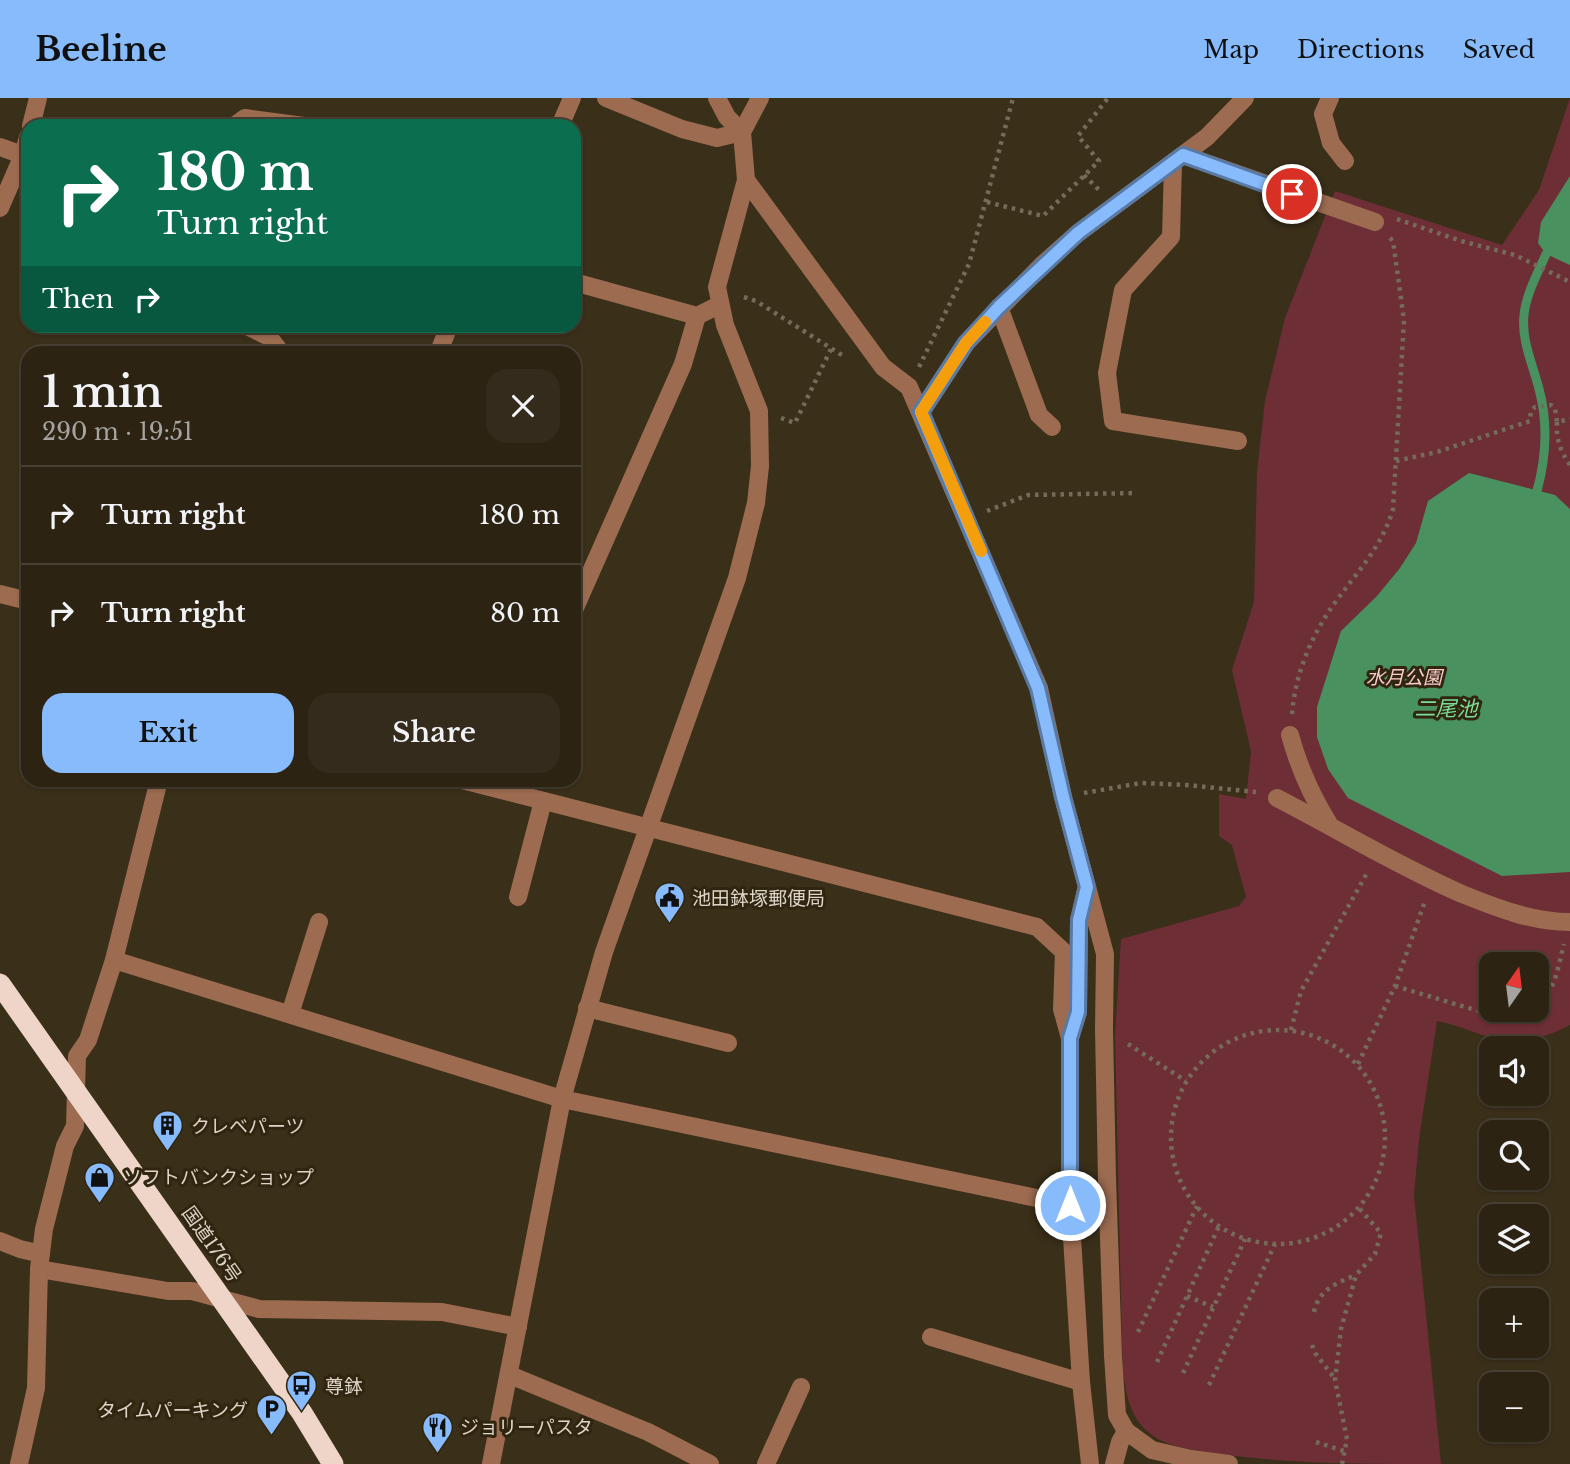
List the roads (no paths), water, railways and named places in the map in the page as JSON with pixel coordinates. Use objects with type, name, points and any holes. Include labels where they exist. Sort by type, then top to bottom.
[{"type":"highway","name":"国道176号","points":[[0,984],[302,1412],[333,1464]]},
{"type":"street","points":[[33,119],[38,98]]},
{"type":"street","points":[[563,119],[572,98]]},
{"type":"street","points":[[606,98],[682,129],[717,138],[742,132]]},
{"type":"street","points":[[717,98],[727,117],[742,132]]},
{"type":"street","points":[[491,1464],[562,1099],[587,1008],[604,952],[737,578],[756,503],[760,466],[758,411],[718,296],[746,180],[742,132],[760,98]]},
{"type":"street","points":[[921,412],[966,343],[999,307],[1078,233],[1207,137],[1245,98]]},
{"type":"street","points":[[1330,98],[1323,114],[1331,143],[1345,161]]},
{"type":"street","points":[[0,147],[21,154]]},
{"type":"street","points":[[1178,159],[1376,222]]},
{"type":"street","points":[[1178,159],[1171,237],[1123,290],[1107,373],[1113,421],[1238,441]]},
{"type":"street","points":[[0,208],[21,166]]},
{"type":"street","points":[[746,180],[883,367],[909,387],[1038,688],[1063,797],[1105,954],[1104,1029],[1117,1415],[1126,1431],[1152,1450],[1228,1464]]},
{"type":"street","points":[[581,284],[697,316]]},
{"type":"street","points":[[581,594],[683,364],[697,316],[718,296]]},
{"type":"street","points":[[999,307],[1039,415],[1052,427]]},
{"type":"street","points":[[262,333],[270,337],[276,346]]},
{"type":"street","points":[[0,594],[21,599]]},
{"type":"street","points":[[1290,735],[1310,794],[1329,824]]},
{"type":"street","points":[[19,1464],[36,1388],[40,1261],[44,1229],[65,1146],[75,1126],[77,1056],[88,1040],[114,960],[157,787]]},
{"type":"street","points":[[489,787],[1037,928],[1064,951],[1062,1009],[1070,1038],[1070,1205],[1081,1382],[1090,1464]]},
{"type":"street","points":[[1277,797],[1378,854],[1490,906],[1528,918],[1570,922]]},
{"type":"street","points":[[518,897],[543,801]]},
{"type":"street","points":[[1070,1038],[1078,1012],[1079,920],[1087,887]]},
{"type":"street","points":[[290,1014],[319,922]]},
{"type":"street","points":[[114,960],[562,1099],[1070,1205]]},
{"type":"street","points":[[587,1008],[728,1043]]},
{"type":"street","points":[[0,1241],[40,1261],[168,1291],[192,1291],[259,1309],[442,1312],[517,1327]]},
{"type":"street","points":[[931,1337],[1081,1382]]},
{"type":"street","points":[[510,1375],[648,1432],[710,1464]]},
{"type":"street","points":[[766,1464],[801,1387]]},
{"type":"street","points":[[1114,1464],[1126,1431]]},
{"type":"water","points":[[1570,176],[1570,265],[1546,254],[1538,243],[1541,222]]},
{"type":"water","name":"二尾池","points":[[1469,473],[1555,495],[1570,509],[1570,872],[1502,876],[1348,798],[1328,769],[1317,737],[1317,707],[1341,631],[1377,596],[1400,568],[1416,543],[1428,501]]},
{"type":"waterway","points":[[1537,491],[1544,453],[1545,427],[1539,389],[1526,343],[1524,315],[1527,299],[1546,254]]},
{"type":"place","name":"池田鉢塚郵便局","points":[[669,925]]},
{"type":"place","name":"クレベパーツ","points":[[168,1153]]},
{"type":"place","name":"ソフトバンクショップ","points":[[100,1204]]},
{"type":"place","name":"尊鉢","points":[[302,1413]]},
{"type":"place","name":"タイムパーキング","points":[[271,1437]]},
{"type":"place","name":"ジョリーパスタ","points":[[437,1454]]},
{"type":"park label","name":"水月公園","points":[[1404,677]]}]
